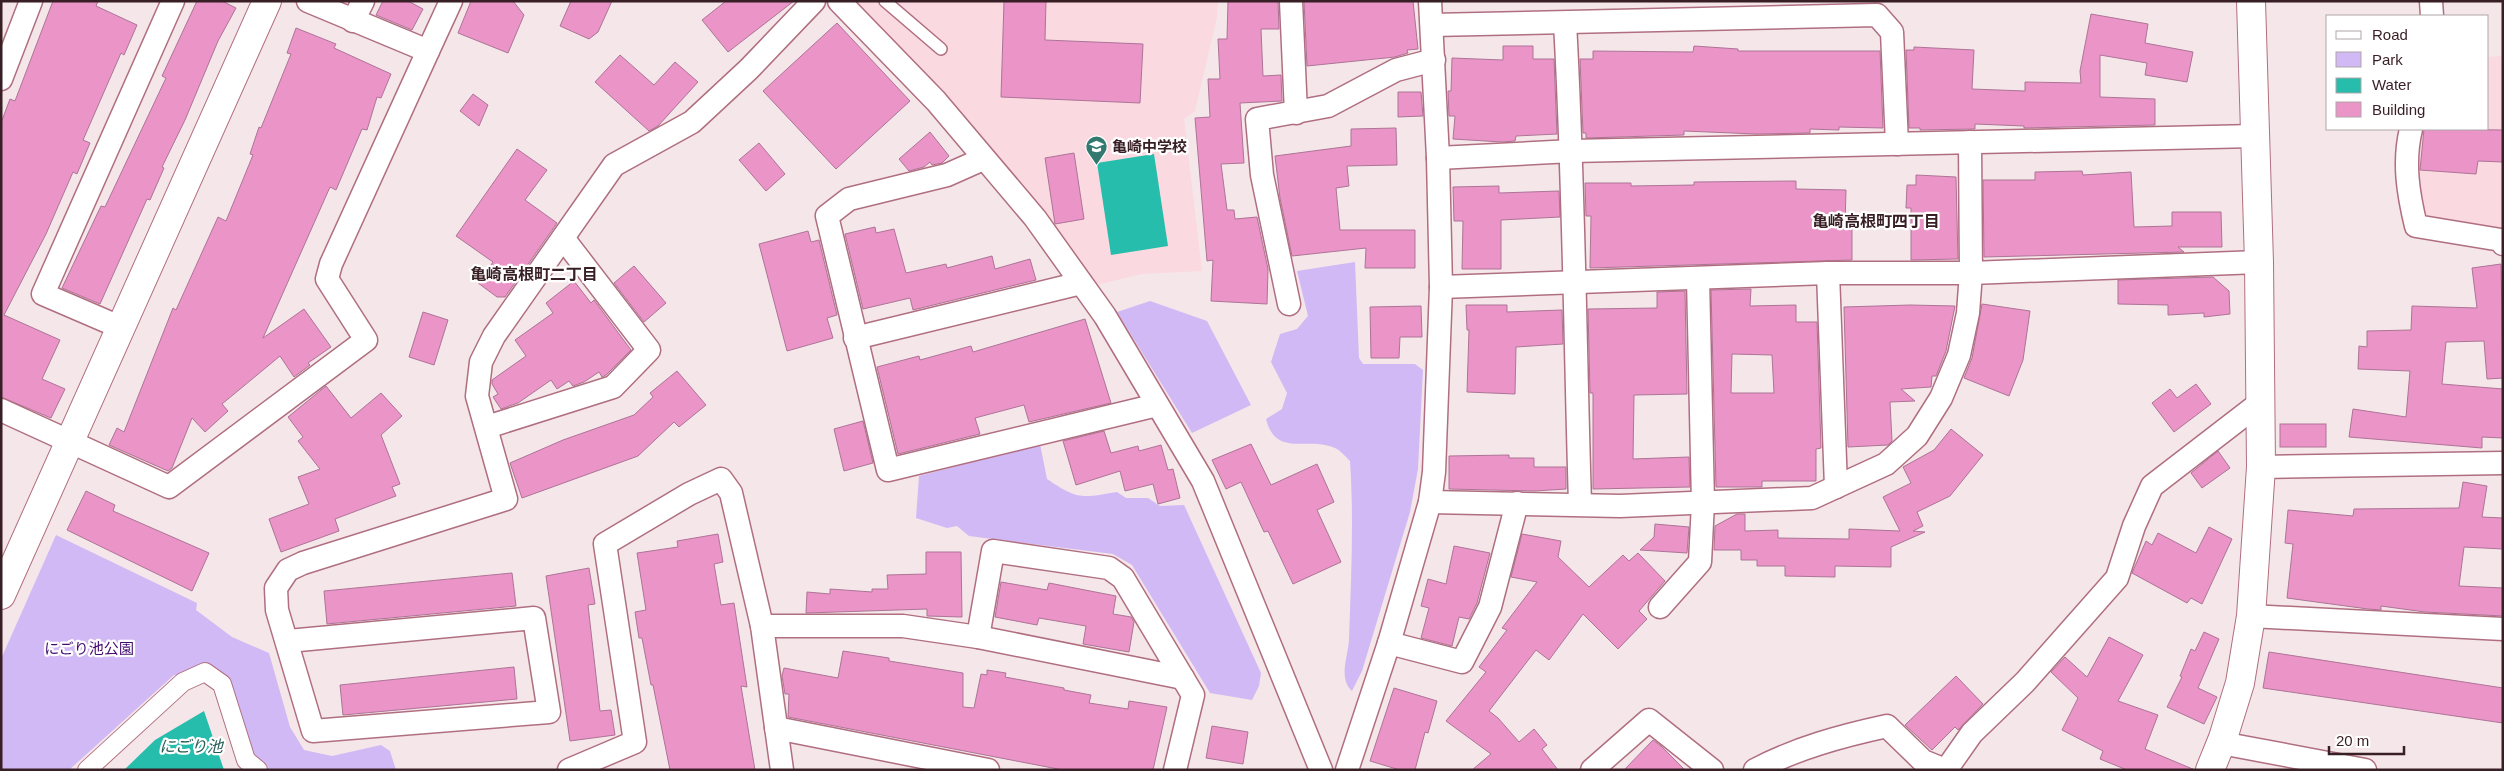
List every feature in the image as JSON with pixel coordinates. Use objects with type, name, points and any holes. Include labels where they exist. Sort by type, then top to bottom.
[{"type":"street","points":[[1,79],[31,1]]},
{"type":"street","points":[[122,328],[43,294],[172,1]]},
{"type":"street","points":[[1,596],[267,1]]},
{"type":"street","points":[[308,1],[428,51]]},
{"type":"street","points":[[353,21],[363,1]]},
{"type":"street","points":[[1,410],[169,487],[366,340],[327,279],[332,264],[451,1]]},
{"type":"street","points":[[288,641],[534,618],[549,712],[313,731],[278,610],[276,588],[288,570],[303,563],[506,499],[477,396],[481,362],[494,336],[614,165],[692,122],[749,69],[814,1]]},
{"type":"street","points":[[839,1],[936,101],[1035,218],[1105,316],[1203,481],[1320,770]]},
{"type":"street","points":[[1291,1],[1296,114]]},
{"type":"street","points":[[1347,770],[1389,643],[1430,502],[1434,462],[1441,286],[1438,158],[1430,1]]},
{"type":"street","points":[[2210,770],[2221,743],[2240,683],[2251,616],[2260,467],[2259,262],[2251,1]]},
{"type":"street","points":[[2431,1],[2432,15]]},
{"type":"street","points":[[1432,24],[1877,15],[1892,32],[1897,144]]},
{"type":"street","points":[[1565,22],[1572,151],[1573,282],[1580,504]]},
{"type":"street","points":[[1289,304],[1262,176],[1257,119],[1296,114],[1328,106],[1396,70],[1434,60]]},
{"type":"street","points":[[2411,130],[2406,148],[2407,192],[2416,226],[2501,240],[2503,244]]},
{"type":"street","points":[[1438,158],[1572,151],[2255,136]]},
{"type":"street","points":[[1430,502],[1620,506],[1812,498],[1886,464],[1917,436],[1941,398],[1959,355],[1968,314],[1971,273],[1970,142]]},
{"type":"street","points":[[984,158],[947,175],[849,199],[827,216],[888,470],[1157,405]]},
{"type":"street","points":[[487,427],[613,387],[649,350],[563,238]]},
{"type":"street","points":[[1441,286],[1828,273],[1971,273],[2259,262]]},
{"type":"street","points":[[1828,273],[1836,487]]},
{"type":"street","points":[[1660,607],[1700,562],[1703,503],[1698,278]]},
{"type":"street","points":[[855,338],[1081,283]]},
{"type":"street","points":[[1755,770],[1779,757],[1827,740],[1887,726],[1923,761],[1945,770],[1972,733],[2026,682],[2117,578],[2134,526],[2152,486],[2261,402]]},
{"type":"street","points":[[2260,467],[2503,463]]},
{"type":"street","points":[[569,770],[635,742],[605,544],[689,494],[721,479],[731,493],[762,626],[782,770]]},
{"type":"street","points":[[1389,643],[1462,662],[1490,607],[1517,503]]},
{"type":"street","points":[[978,637],[993,550],[1109,568],[1123,578],[1193,695],[1176,770]]},
{"type":"street","points":[[2251,616],[2503,629]]},
{"type":"street","points":[[762,626],[904,626],[978,637],[1183,678]]},
{"type":"street","points":[[87,770],[183,682],[205,672],[222,684],[246,760],[258,770]]},
{"type":"street","points":[[1592,770],[1649,720],[1712,770]]},
{"type":"street","points":[[776,728],[988,770]]},
{"type":"street","points":[[2221,743],[2364,770]]},
{"type":"lane","points":[[885,1],[941,49]]},
{"type":"shaded area","name":"亀崎中学校","points":[[852,1],[1218,1],[1217,17],[1195,111],[1184,119],[1202,271],[1142,274],[1096,285]]},
{"type":"shaded area","points":[[2503,56],[2503,229],[2422,222],[2416,208],[2421,182],[2415,171],[2419,130],[2489,130],[2489,57]]},
{"type":"green space","points":[[1355,262],[1359,358],[1363,364],[1415,364],[1423,370],[1418,469],[1410,512],[1362,671],[1352,691],[1345,680],[1349,640],[1351,573],[1352,506],[1350,461],[1335,448],[1314,444],[1294,444],[1277,438],[1271,431],[1266,419],[1282,409],[1287,393],[1271,362],[1280,334],[1297,329],[1308,316],[1297,271]]},
{"type":"green space","points":[[1150,301],[1207,321],[1251,405],[1192,433],[1117,312]]},
{"type":"green space","points":[[1040,444],[1047,479],[1073,494],[1087,496],[1117,492],[1126,498],[1148,498],[1160,506],[1184,505],[1261,673],[1259,686],[1252,700],[1210,693],[1132,565],[1113,554],[969,536],[957,526],[947,528],[916,518],[919,476]]},
{"type":"green space","name":"にごり池公園","points":[[56,535],[197,603],[196,610],[232,637],[269,653],[290,727],[304,750],[332,756],[381,745],[390,751],[396,770],[264,770],[251,756],[227,683],[174,675],[69,770],[1,770],[1,659]]},
{"type":"water","points":[[1154,154],[1168,246],[1111,255],[1097,163]]},
{"type":"water","name":"にごり池","points":[[204,711],[224,770],[124,770],[155,740]]},
{"type":"building","points":[[53,1],[98,1],[96,6],[137,25],[124,55],[121,53],[83,140],[90,143],[77,174],[73,172],[46,234],[4,315],[60,340],[42,379],[65,389],[51,418],[1,397],[1,123],[10,99],[15,101]]},
{"type":"building","points":[[197,1],[222,1],[236,8],[218,41],[185,120],[162,167],[164,168],[150,200],[147,199],[100,304],[62,288],[101,206],[105,207],[166,78],[162,76]]},
{"type":"building","points":[[383,1],[408,1],[423,9],[412,30],[376,15]]},
{"type":"building","points":[[471,1],[513,1],[524,15],[508,53],[458,33]]},
{"type":"building","points":[[571,1],[612,1],[598,32],[589,39],[560,26]]},
{"type":"building","points":[[726,1],[794,1],[728,52],[702,20]]},
{"type":"building","points":[[1004,1],[1046,1],[1045,40],[1143,44],[1140,103],[1001,97]]},
{"type":"building","points":[[1228,1],[1278,1],[1279,29],[1261,29],[1263,76],[1281,75],[1282,101],[1240,103],[1244,163],[1221,164],[1227,210],[1234,210],[1235,219],[1257,217],[1268,269],[1267,304],[1211,301],[1213,260],[1207,261],[1195,118],[1210,117],[1208,79],[1220,79],[1218,39],[1227,39]]},
{"type":"building","points":[[1304,1],[1413,1],[1418,49],[1407,50],[1408,53],[1395,57],[1307,66]]},
{"type":"building","points":[[2091,14],[2148,24],[2145,43],[2193,52],[2187,82],[2145,75],[2147,63],[2100,55],[2100,97],[2155,99],[2155,125],[2024,128],[2024,126],[1975,124],[1975,129],[1920,130],[1920,128],[1909,128],[1906,50],[1914,50],[1914,47],[1974,50],[1972,89],[2025,91],[2025,82],[2081,83],[2080,71]]},
{"type":"building","points":[[837,23],[910,101],[836,169],[763,91]]},
{"type":"building","points":[[296,28],[336,44],[334,48],[391,74],[381,98],[377,97],[367,130],[362,129],[336,190],[330,187],[263,338],[304,309],[331,347],[308,363],[310,365],[294,377],[280,356],[222,404],[228,411],[205,432],[192,418],[172,468],[168,471],[109,445],[117,428],[124,432],[173,308],[176,310],[218,217],[226,221],[253,155],[250,154],[259,127],[261,128],[291,54],[287,53]]},
{"type":"building","points":[[1503,46],[1533,46],[1533,59],[1554,59],[1557,134],[1516,136],[1515,141],[1502,142],[1453,139],[1455,116],[1449,116],[1448,91],[1451,91],[1452,58],[1503,60]]},
{"type":"building","points":[[1694,46],[1738,49],[1738,51],[1880,51],[1883,128],[1839,127],[1839,130],[1810,129],[1810,133],[1756,134],[1684,131],[1684,135],[1586,138],[1586,133],[1583,133],[1580,59],[1593,59],[1593,51],[1693,52]]},
{"type":"building","points":[[620,55],[654,85],[675,62],[698,82],[658,126],[649,131],[595,82]]},
{"type":"building","points":[[1398,92],[1421,92],[1423,116],[1398,117]]},
{"type":"building","points":[[473,94],[488,105],[479,126],[460,111]]},
{"type":"building","points":[[1396,128],[1397,165],[1347,166],[1349,186],[1336,188],[1340,230],[1415,230],[1415,268],[1365,268],[1366,248],[1292,256],[1280,198],[1275,156],[1351,146],[1351,129]]},
{"type":"building","points":[[2424,130],[2503,130],[2503,162],[2478,161],[2476,174],[2420,170]]},
{"type":"building","points":[[930,132],[949,156],[942,163],[932,165],[930,162],[924,167],[909,171],[899,159]]},
{"type":"building","points":[[759,143],[785,174],[766,191],[739,160]]},
{"type":"building","points":[[517,149],[547,170],[525,200],[557,223],[505,297],[497,297],[478,283],[493,262],[456,236]]},
{"type":"building","points":[[1074,153],[1084,219],[1055,224],[1045,158]]},
{"type":"building","points":[[2082,171],[2083,175],[2131,172],[2134,227],[2172,226],[2172,212],[2221,212],[2222,247],[2178,247],[2184,252],[1984,257],[1983,180],[2035,180],[2035,172]]},
{"type":"building","points":[[1916,175],[1956,177],[1958,259],[1911,260],[1911,208],[1906,208],[1907,185],[1916,185]]},
{"type":"building","points":[[1796,181],[1796,189],[1846,190],[1845,225],[1852,225],[1852,260],[1590,268],[1591,216],[1586,216],[1585,183],[1631,183],[1631,186],[1694,185],[1694,182]]},
{"type":"building","points":[[1499,186],[1499,193],[1559,191],[1560,217],[1501,220],[1501,269],[1462,269],[1463,221],[1454,221],[1453,187]]},
{"type":"building","points":[[875,227],[876,233],[894,229],[906,273],[946,264],[947,268],[992,256],[995,269],[1030,259],[1036,280],[913,310],[910,298],[863,309],[845,234]]},
{"type":"building","points":[[808,231],[811,242],[819,240],[837,315],[827,318],[833,338],[787,351],[759,244]]},
{"type":"building","points":[[2501,264],[2503,378],[2487,379],[2484,341],[2446,342],[2442,384],[2503,389],[2503,438],[2482,437],[2482,448],[2349,437],[2353,409],[2406,417],[2410,371],[2358,369],[2359,346],[2367,347],[2367,331],[2411,330],[2412,306],[2477,308],[2472,268]]},
{"type":"building","points":[[634,266],[666,303],[644,322],[614,283]]},
{"type":"building","points":[[2213,277],[2229,291],[2230,314],[2204,317],[2204,313],[2168,315],[2168,305],[2118,304],[2118,280]]},
{"type":"building","points":[[574,281],[591,303],[594,300],[631,350],[602,377],[599,372],[584,382],[573,386],[569,381],[557,389],[551,380],[518,403],[501,409],[493,397],[498,394],[492,384],[492,380],[526,356],[515,340],[553,313],[546,303]]},
{"type":"building","points":[[1751,289],[1750,306],[1796,305],[1796,322],[1817,322],[1821,448],[1816,449],[1816,481],[1762,481],[1762,487],[1716,487],[1711,290]],"holes":[[[1732,354],[1772,355],[1774,393],[1731,393]]]},
{"type":"building","points":[[1685,291],[1687,394],[1634,395],[1633,459],[1689,457],[1690,487],[1593,489],[1593,393],[1590,393],[1588,309],[1657,308],[1657,292]]},
{"type":"building","points":[[1982,304],[2030,311],[2023,360],[2009,396],[1964,378],[1972,358]]},
{"type":"building","points":[[1466,305],[1507,305],[1507,312],[1562,310],[1563,344],[1516,347],[1515,394],[1467,392],[1469,330],[1467,330]]},
{"type":"building","points":[[1421,306],[1422,337],[1400,337],[1399,358],[1371,358],[1370,307]]},
{"type":"building","points":[[1955,306],[1946,351],[1936,376],[1932,376],[1931,387],[1901,389],[1915,401],[1890,402],[1892,441],[1888,445],[1848,447],[1844,307]]},
{"type":"building","points":[[423,312],[448,320],[434,365],[409,357]]},
{"type":"building","points":[[1085,319],[1111,403],[1029,422],[1024,405],[975,418],[980,434],[898,454],[877,367],[919,356],[920,360],[971,346],[973,352]]},
{"type":"building","points":[[677,371],[706,405],[679,427],[674,422],[638,456],[522,498],[510,463],[563,440],[634,415],[653,397],[650,393]]},
{"type":"building","points":[[2196,384],[2211,404],[2174,432],[2152,403],[2170,389],[2177,398]]},
{"type":"building","points":[[326,386],[351,418],[381,393],[402,416],[381,435],[400,484],[392,487],[396,496],[335,519],[339,531],[281,552],[269,519],[309,504],[298,477],[320,469],[298,441],[303,437],[288,417]]},
{"type":"building","points":[[863,421],[873,463],[844,471],[834,429]]},
{"type":"building","points":[[2280,424],[2326,424],[2326,447],[2280,447]]},
{"type":"building","points":[[1951,429],[1983,455],[1950,496],[1917,512],[1923,526],[1913,531],[1925,532],[1891,547],[1891,567],[1835,566],[1835,577],[1785,576],[1785,566],[1757,566],[1757,560],[1741,560],[1741,550],[1714,550],[1715,526],[1737,514],[1745,514],[1745,531],[1778,530],[1778,538],[1849,539],[1849,529],[1900,531],[1883,497],[1911,483],[1903,467],[1934,450]]},
{"type":"building","points":[[1104,431],[1111,453],[1138,446],[1139,451],[1161,445],[1168,470],[1173,469],[1180,498],[1158,504],[1153,484],[1125,491],[1120,471],[1076,485],[1063,441]]},
{"type":"building","points":[[1251,444],[1271,485],[1317,464],[1334,502],[1317,510],[1341,562],[1293,584],[1268,531],[1264,532],[1241,482],[1226,489],[1212,460]]},
{"type":"building","points":[[2218,451],[2230,468],[2202,488],[2191,473]]},
{"type":"building","points":[[1509,455],[1509,458],[1534,458],[1534,467],[1566,467],[1566,489],[1534,491],[1449,489],[1449,456]]},
{"type":"building","points":[[2463,482],[2487,486],[2482,517],[2503,518],[2503,549],[2464,547],[2459,586],[2503,588],[2503,616],[2425,612],[2381,606],[2381,610],[2368,609],[2287,598],[2293,544],[2285,543],[2288,510],[2353,516],[2354,509],[2459,508]]},
{"type":"building","points":[[86,491],[115,505],[113,511],[209,553],[192,591],[67,530]]},
{"type":"building","points":[[1655,524],[1689,527],[1687,553],[1640,550],[1654,537]]},
{"type":"building","points":[[2209,527],[2232,539],[2202,604],[2191,598],[2187,603],[2132,573],[2146,541],[2152,545],[2158,533],[2196,553]]},
{"type":"building","points":[[718,534],[723,562],[714,564],[721,605],[734,603],[747,687],[741,686],[755,770],[670,770],[653,685],[651,685],[642,638],[639,638],[635,612],[646,610],[637,553],[678,547],[677,541]]},
{"type":"building","points":[[1522,534],[1561,541],[1558,557],[1589,587],[1623,555],[1629,561],[1638,553],[1665,581],[1639,611],[1647,619],[1618,649],[1583,614],[1549,660],[1536,650],[1489,711],[1498,718],[1519,742],[1534,729],[1547,745],[1542,749],[1558,770],[1472,770],[1491,754],[1446,721],[1486,672],[1479,667],[1507,630],[1502,628],[1537,582],[1511,577]]},
{"type":"building","points":[[1454,546],[1490,553],[1477,603],[1469,619],[1459,617],[1452,646],[1421,638],[1429,608],[1421,606],[1428,579],[1446,584]]},
{"type":"building","points":[[926,552],[961,552],[962,617],[927,616],[927,609],[806,613],[807,592],[830,594],[830,589],[872,592],[872,589],[888,589],[887,575],[926,574]]},
{"type":"building","points":[[589,568],[595,604],[588,605],[600,711],[611,710],[615,735],[570,741],[546,576]]},
{"type":"building","points":[[512,573],[516,606],[327,624],[324,591]]},
{"type":"building","points":[[1001,582],[1047,590],[1049,583],[1116,596],[1113,614],[1131,617],[1134,622],[1129,652],[1083,644],[1086,626],[1039,618],[1037,625],[995,617]]},
{"type":"building","points":[[2204,632],[2219,639],[2198,688],[2217,697],[2204,724],[2167,707],[2182,677],[2180,676],[2191,649],[2195,651]]},
{"type":"building","points":[[2109,637],[2143,655],[2118,701],[2158,715],[2145,749],[2195,770],[2127,770],[2100,759],[2103,751],[2062,730],[2078,698],[2051,672],[2065,657],[2087,677]]},
{"type":"building","points":[[843,651],[889,658],[889,661],[963,673],[963,707],[974,708],[981,674],[987,675],[987,670],[1006,673],[1005,677],[1091,695],[1089,703],[1128,709],[1129,701],[1167,707],[1153,770],[1063,770],[788,717],[789,694],[785,694],[782,676],[784,668],[838,678]]},
{"type":"building","points":[[2269,652],[2503,688],[2503,723],[2263,688]]},
{"type":"building","points":[[514,667],[517,699],[343,715],[340,685]]},
{"type":"building","points":[[1956,676],[1983,704],[1958,730],[1955,727],[1932,750],[1905,725]]},
{"type":"building","points":[[1394,688],[1437,701],[1428,733],[1425,732],[1415,770],[1400,770],[1370,761]]},
{"type":"building","points":[[1212,726],[1248,732],[1243,764],[1206,758]]},
{"type":"building","points":[[1653,740],[1661,746],[1685,770],[1624,770]]},
{"type":"place","name":"亀崎中学校","points":[[1096,165]]},
{"type":"district","name":"亀崎高根町四丁目","points":[[1876,221]]},
{"type":"district","name":"亀崎高根町二丁目","points":[[534,274]]}]
